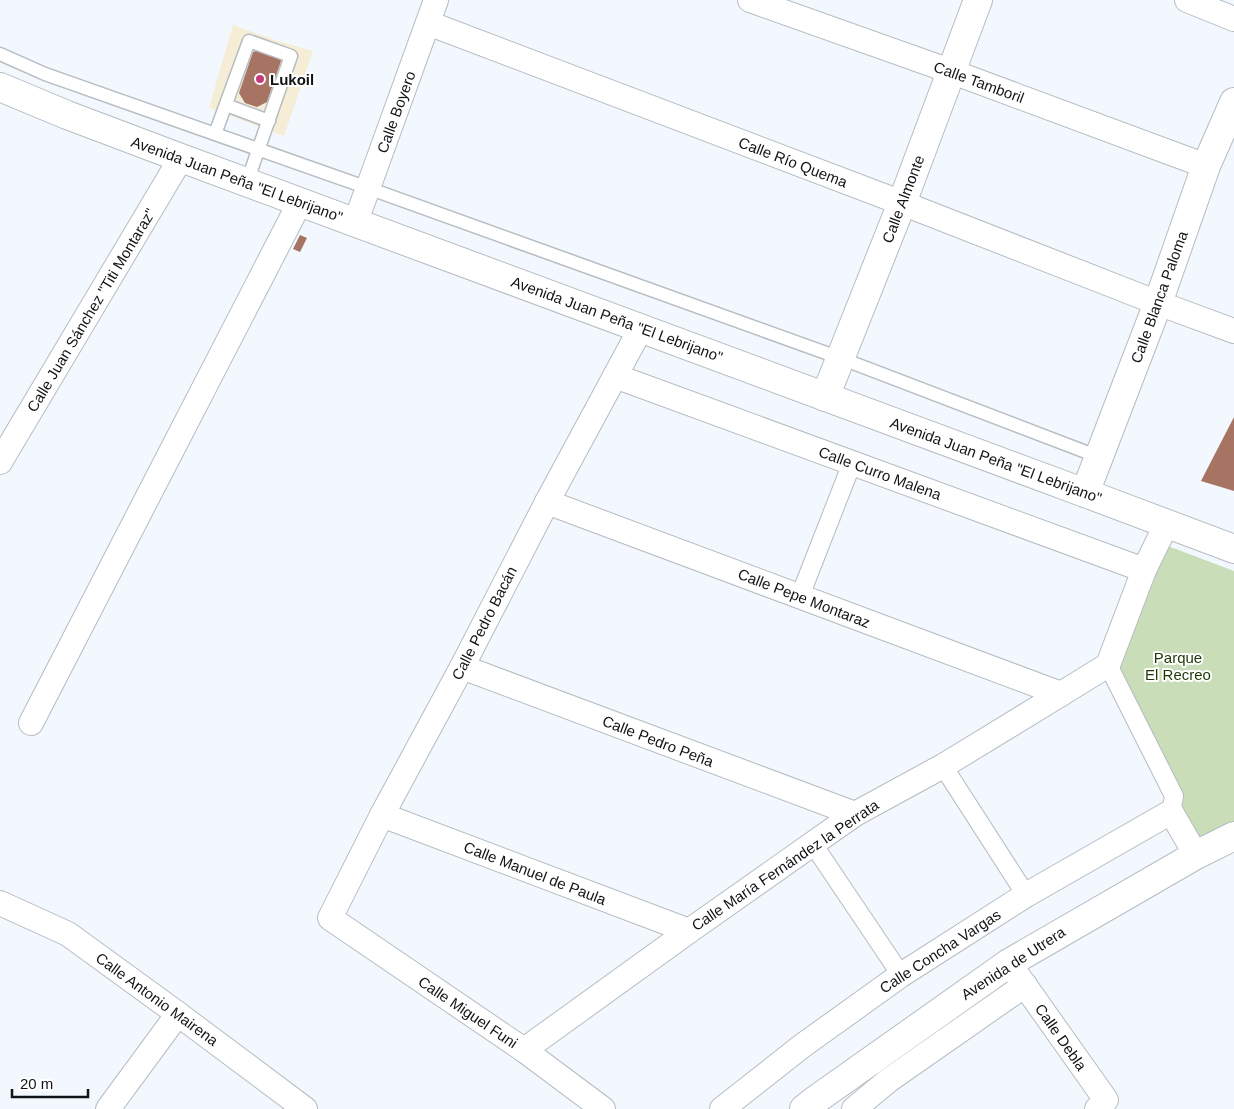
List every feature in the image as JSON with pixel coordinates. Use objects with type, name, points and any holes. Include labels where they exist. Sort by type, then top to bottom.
[{"type":"street","name":"Calle Boyero","points":[[355,223],[436,0]]},
{"type":"street","name":"Calle Tamboril","points":[[750,0],[950,71],[1206,166]]},
{"type":"street","name":"Calle Almonte","points":[[825,397],[902,203],[978,0]]},
{"type":"street","points":[[1187,0],[1234,19]]},
{"type":"street","name":"Calle Río Quema","points":[[428,23],[902,203],[1158,303],[1234,330]]},
{"type":"street","name":"Avenida Juan Peña \"El Lebrijano\"","points":[[0,87],[67,115],[181,158],[1085,492],[1234,549]]},
{"type":"street","name":"Calle Blanca Paloma","points":[[1085,492],[1158,303],[1206,166],[1234,102]]},
{"type":"street","name":"Calle Juan Sánchez \"Titi Montaraz\"","points":[[0,462],[181,158]]},
{"type":"street","points":[[31,723],[300,202]]},
{"type":"street","name":"Calle Pedro Bacán","points":[[330,918],[382,815],[641,328]]},
{"type":"street","name":"Calle Curro Malena","points":[[615,376],[1144,570]]},
{"type":"street","points":[[800,596],[852,463]]},
{"type":"street","name":"Calle Pepe Montaraz","points":[[547,502],[1062,694]]},
{"type":"street","points":[[1166,524],[1144,570],[1108,665],[1174,796],[1171,812],[1196,855]]},
{"type":"street","name":"Calle María Fernández la Perrata","points":[[524,1050],[855,814],[943,766],[1108,665]]},
{"type":"street","name":"Calle Pedro Peña","points":[[462,667],[855,814]]},
{"type":"street","points":[[943,766],[1026,895]]},
{"type":"street","name":"Calle Concha Vargas","points":[[722,1109],[802,1046],[900,975],[1026,895],[1171,812]]},
{"type":"street","name":"Calle Manuel de Paula","points":[[382,815],[689,931]]},
{"type":"street","name":"Avenida de Utrera","points":[[804,1109],[1009,963],[1196,855],[1234,836]]},
{"type":"street","points":[[813,844],[900,975]]},
{"type":"street","name":"Calle Antonio Mairena","points":[[0,903],[68,934],[178,1014],[299,1107]]},
{"type":"street","name":"Calle Miguel Funi","points":[[330,918],[524,1050],[603,1109]]},
{"type":"street","name":"Calle Debla","points":[[1009,963],[1106,1100],[1097,1109]]},
{"type":"street","name":"Avenida de Utrera","points":[[854,1109],[890,1080],[1024,985]]},
{"type":"street","points":[[108,1109],[178,1014]]},
{"type":"lane","points":[[215,134],[248,41],[291,56],[246,182]]},
{"type":"lane","points":[[0,54],[45,74],[840,358],[1099,457]]},
{"type":"lane","points":[[226,105],[269,121]]},
{"type":"shaded area","name":"Lukoil","points":[[233,25],[313,51],[284,136],[209,108]]},
{"type":"green space","name":"Parque El Recreo","points":[[1168,546],[1234,571],[1234,822],[1199,841],[1117,667]]},
{"type":"building","points":[[263,49],[275,52],[281,61],[267,102],[257,107],[245,103],[239,93],[253,52]]},
{"type":"building","points":[[300,235],[307,238],[300,252],[293,249]]},
{"type":"building","points":[[1234,417],[1234,491],[1201,481]]},
{"type":"place","name":"Lukoil","points":[[260,79]]}]
